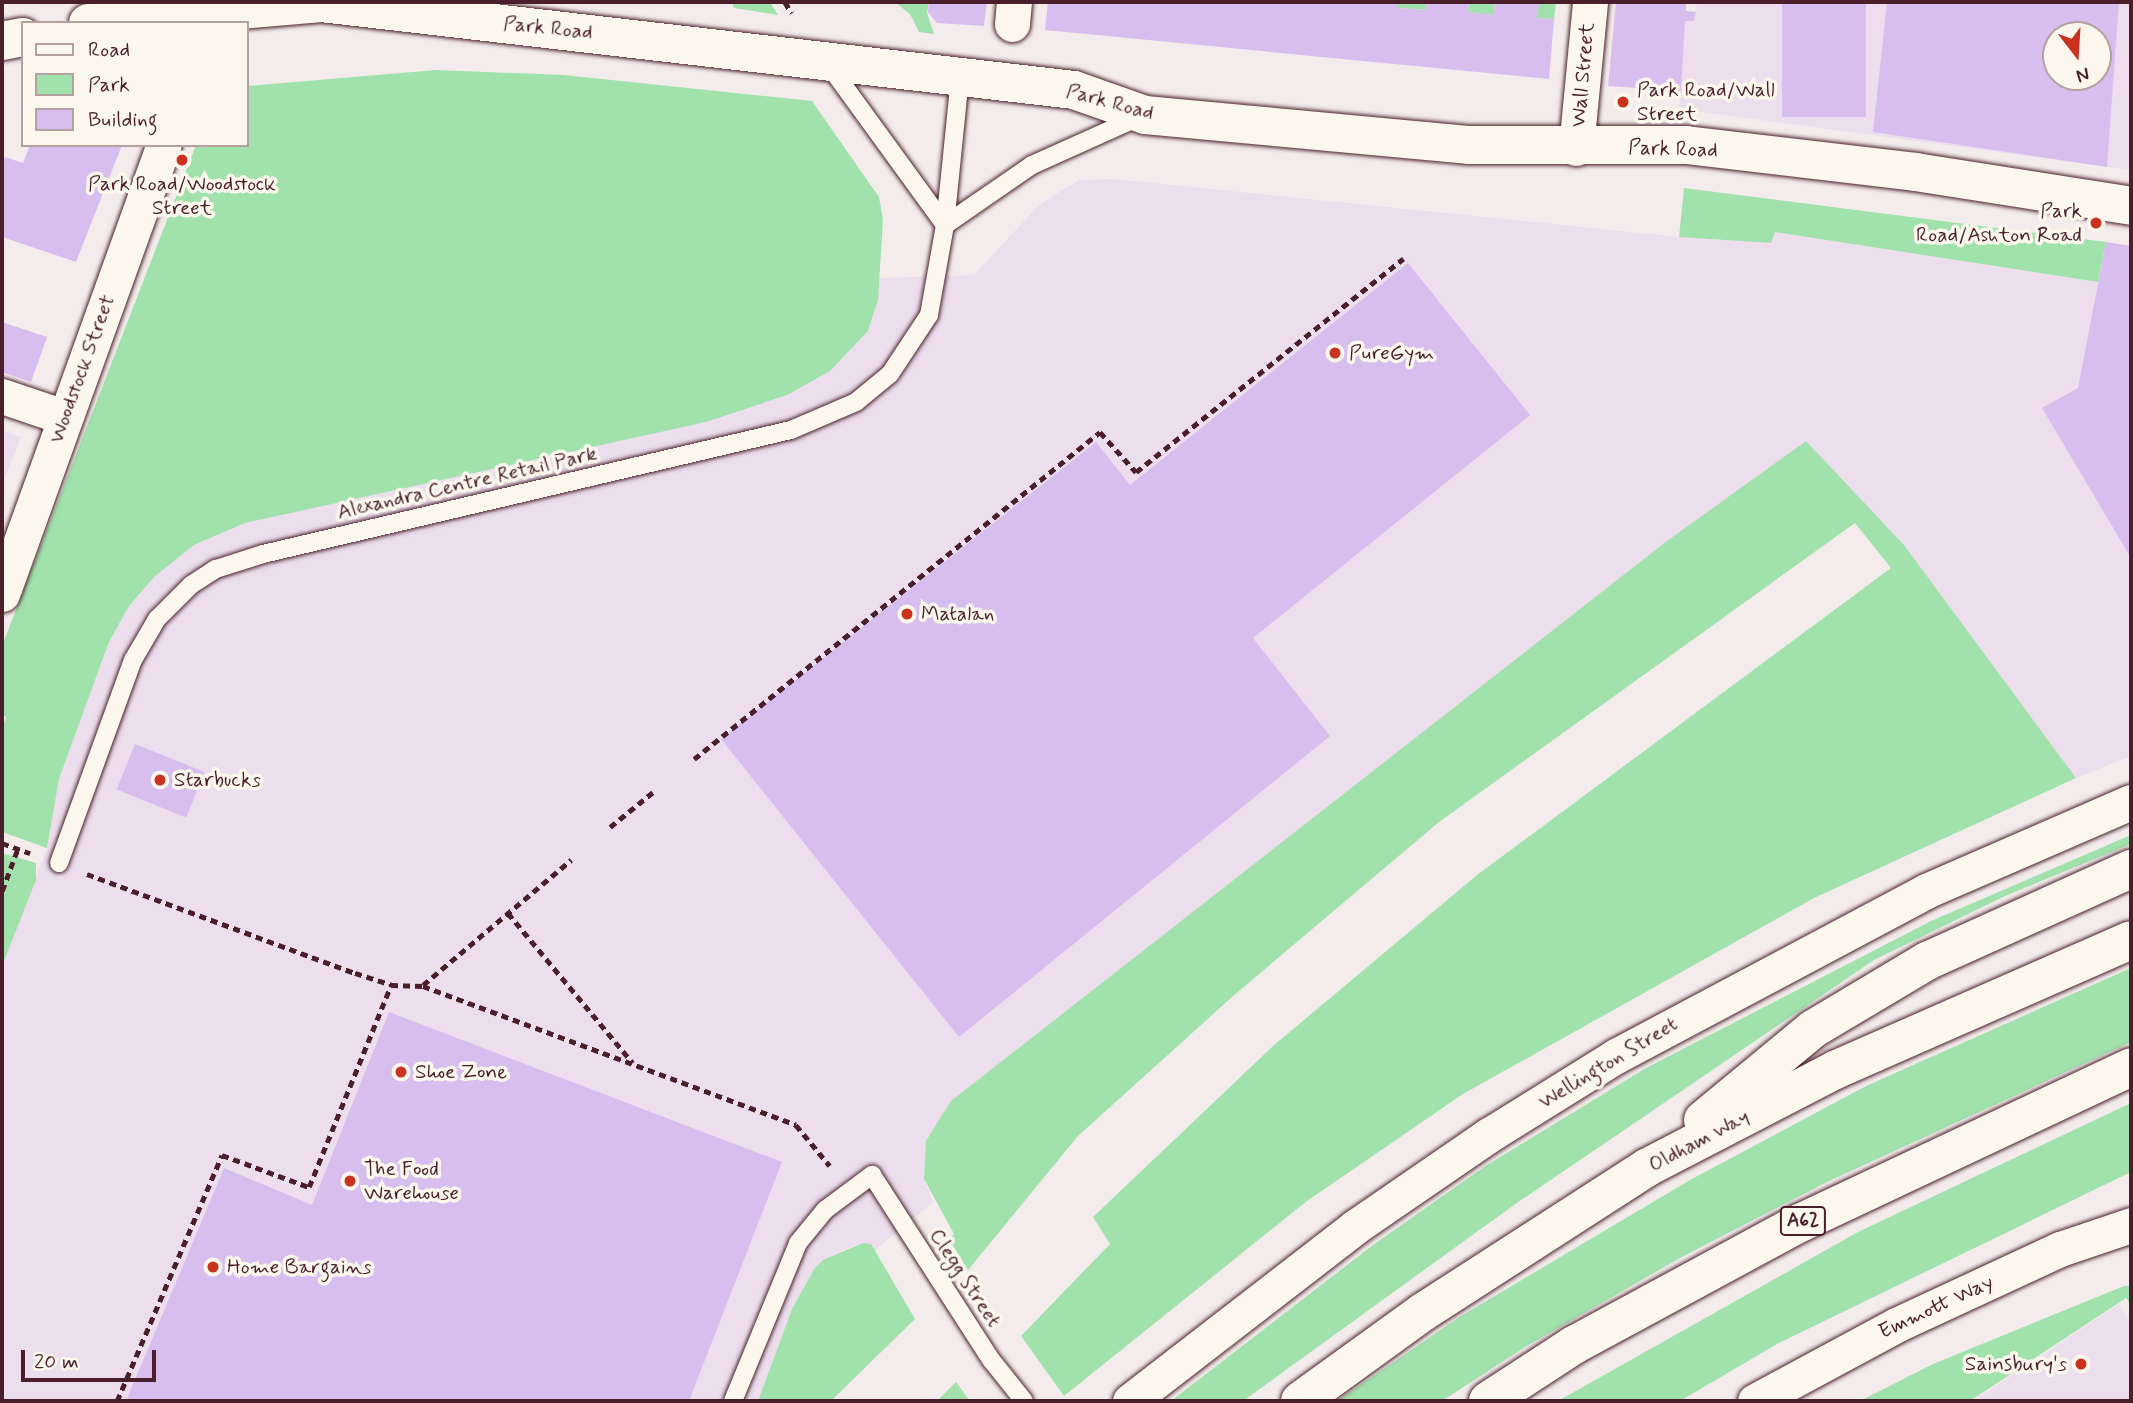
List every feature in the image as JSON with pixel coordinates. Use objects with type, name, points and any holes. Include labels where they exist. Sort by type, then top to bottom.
[{"type":"main road","name":"Park Road","points":[[108,21],[321,3],[1074,89],[1145,115],[1468,145],[1576,148],[1686,145],[1915,172],[2131,206]]},
{"type":"main road","points":[[2,41],[21,37]]},
{"type":"main road","points":[[1648,1167],[1813,1029],[1927,961],[2131,869]]},
{"type":"main road","name":"Oldham Way","points":[[1300,1401],[1423,1312],[1648,1167],[1835,1070],[2131,940]]},
{"type":"main road","name":"A62","points":[[1488,1401],[1574,1345],[1800,1223],[2131,1067]]},
{"type":"street","name":"Wall Street","points":[[1576,148],[1590,2]]},
{"type":"street","name":"Woodstock Street","points":[[2,594],[163,147]]},
{"type":"street","points":[[2,396],[64,417]]},
{"type":"street","name":"Wellington Street","points":[[1130,1401],[1355,1227],[1489,1135],[1616,1056],[1926,891],[2131,802]]},
{"type":"street","name":"Emmott Way","points":[[1755,1401],[1896,1325],[2128,1220]]},
{"type":"lane","points":[[826,61],[945,225],[1032,165],[1145,115]]},
{"type":"lane","name":"Alexandra Centre Retail Park","points":[[59,863],[133,660],[157,619],[191,585],[216,569],[263,554],[677,459],[823,418],[856,402],[890,374],[911,348],[929,315],[945,225],[960,77]]},
{"type":"lane","name":"Clegg Street","points":[[733,1401],[797,1243],[825,1210],[872,1175],[907,1232],[1024,1401]]},
{"type":"path","points":[[694,759],[1100,432],[1136,472],[1403,258]]},
{"type":"path","points":[[610,827],[653,792]]},
{"type":"path","points":[[2,842],[18,848],[2,891]]},
{"type":"path","points":[[423,986],[570,860]]},
{"type":"path","points":[[86,873],[391,985],[423,986],[796,1125],[822,1156]]},
{"type":"path","points":[[508,913],[634,1065]]},
{"type":"path","points":[[117,1401],[222,1155],[309,1187],[391,985]]},
{"type":"shaded area","points":[[1697,2],[2131,2],[2131,170],[1679,109],[1685,21],[1694,21]]},
{"type":"shaded area","points":[[1113,179],[1679,237],[1770,243],[1775,232],[2098,282],[2106,242],[2131,246],[2131,756],[2076,778],[1904,545],[1806,442],[924,1179],[933,1202],[874,1251],[871,1244],[863,1243],[841,1251],[814,1269],[792,1309],[758,1401],[2,1401],[2,966],[47,848],[59,779],[109,642],[129,606],[154,577],[194,545],[245,523],[830,371],[868,331],[879,278],[974,275],[1039,205],[1079,180]]},
{"type":"shaded area","points":[[2,430],[21,437],[2,485]]},
{"type":"shaded area","name":"Sainsbury's","points":[[2119,1304],[2131,1322],[2131,1401],[1973,1401]]},
{"type":"green space","points":[[732,2],[770,2],[778,15],[734,8]]},
{"type":"green space","points":[[895,2],[929,2],[927,13],[934,34],[919,32],[910,14]]},
{"type":"green space","points":[[1397,2],[1427,2],[1426,10],[1397,8]]},
{"type":"green space","points":[[1469,2],[1495,2],[1494,15],[1468,12]]},
{"type":"green space","points":[[1539,2],[1556,2],[1554,19],[1537,18]]},
{"type":"green space","points":[[436,70],[564,75],[812,101],[879,197],[883,220],[878,300],[868,331],[830,371],[787,395],[706,422],[245,523],[194,545],[154,577],[129,606],[109,642],[59,779],[47,848],[2,832],[2,730],[6,717],[2,714],[2,646],[195,147],[248,147],[248,86]]},
{"type":"green space","points":[[1684,188],[2106,242],[2098,282],[1775,232],[1771,243],[1679,237]]},
{"type":"green space","points":[[1806,441],[1904,545],[2076,778],[1816,897],[1463,1094],[1307,1201],[1064,1396],[1021,1336],[1110,1244],[1093,1217],[1273,1046],[1477,875],[1891,568],[1855,523],[1439,822],[1232,997],[1078,1136],[968,1270],[949,1239],[954,1234],[924,1179],[926,1141],[951,1101],[1667,541]]},
{"type":"green space","points":[[2131,835],[2131,844],[2005,896],[1874,960],[1514,1205],[1243,1401],[1171,1401],[1373,1245],[1487,1165],[1646,1068],[1931,921]]},
{"type":"green space","points":[[2,853],[36,863],[36,880],[2,966]]},
{"type":"green space","points":[[2131,968],[2131,1042],[1827,1182],[1680,1258],[1525,1347],[1442,1401],[1337,1401],[1461,1316],[1690,1180],[1866,1086]]},
{"type":"green space","points":[[2131,1103],[2131,1172],[1777,1344],[1680,1401],[1558,1401],[1858,1232]]},
{"type":"green space","points":[[863,1243],[871,1244],[915,1319],[831,1401],[758,1401],[792,1309],[814,1269],[823,1260]]},
{"type":"green space","points":[[2124,1286],[2131,1286],[2131,1305],[2126,1298],[1970,1401],[1860,1401],[1933,1364]]},
{"type":"green space","points":[[956,1382],[970,1401],[937,1401]]},
{"type":"building","points":[[929,2],[987,2],[984,26],[937,23],[928,12]]},
{"type":"building","points":[[1048,2],[1397,2],[1397,8],[1426,10],[1427,2],[1469,2],[1468,12],[1494,15],[1495,2],[1539,2],[1537,18],[1554,19],[1549,79],[1045,30]]},
{"type":"building","points":[[1616,2],[1686,2],[1686,11],[1696,12],[1694,21],[1685,21],[1681,91],[1608,86]]},
{"type":"building","points":[[1782,2],[1866,2],[1866,117],[1782,117]]},
{"type":"building","points":[[1887,2],[2119,2],[2107,167],[1873,132]]},
{"type":"building","points":[[29,147],[121,147],[76,262],[2,237],[2,167],[5,157],[23,163]]},
{"type":"building","points":[[2106,242],[2131,246],[2131,558],[2042,408],[2078,388]]},
{"type":"building","points":[[1408,263],[1530,415],[1253,638],[1330,736],[959,1037],[721,739],[1096,442],[1130,485]]},
{"type":"building","points":[[2,322],[47,337],[31,382],[2,372]]},
{"type":"building","name":"Starbucks","points":[[135,744],[205,772],[186,818],[117,789]]},
{"type":"building","points":[[389,1012],[782,1162],[689,1401],[126,1401],[224,1168],[312,1205]]},
{"type":"place","name":"Park Road/Wall Street","points":[[1623,102]]},
{"type":"place","name":"Park Road/Woodstock Street","points":[[182,160]]},
{"type":"place","name":"Park Road/Ashton Road","points":[[2096,223]]},
{"type":"place","name":"PureGym","points":[[1335,353]]},
{"type":"place","name":"Matalan","points":[[907,614]]},
{"type":"place","name":"Starbucks","points":[[160,780]]},
{"type":"place","name":"Shoe Zone","points":[[401,1072]]},
{"type":"place","name":"The Food Warehouse","points":[[350,1181]]},
{"type":"place","name":"Home Bargains","points":[[213,1267]]},
{"type":"place","name":"Sainsbury's","points":[[2081,1364]]}]
